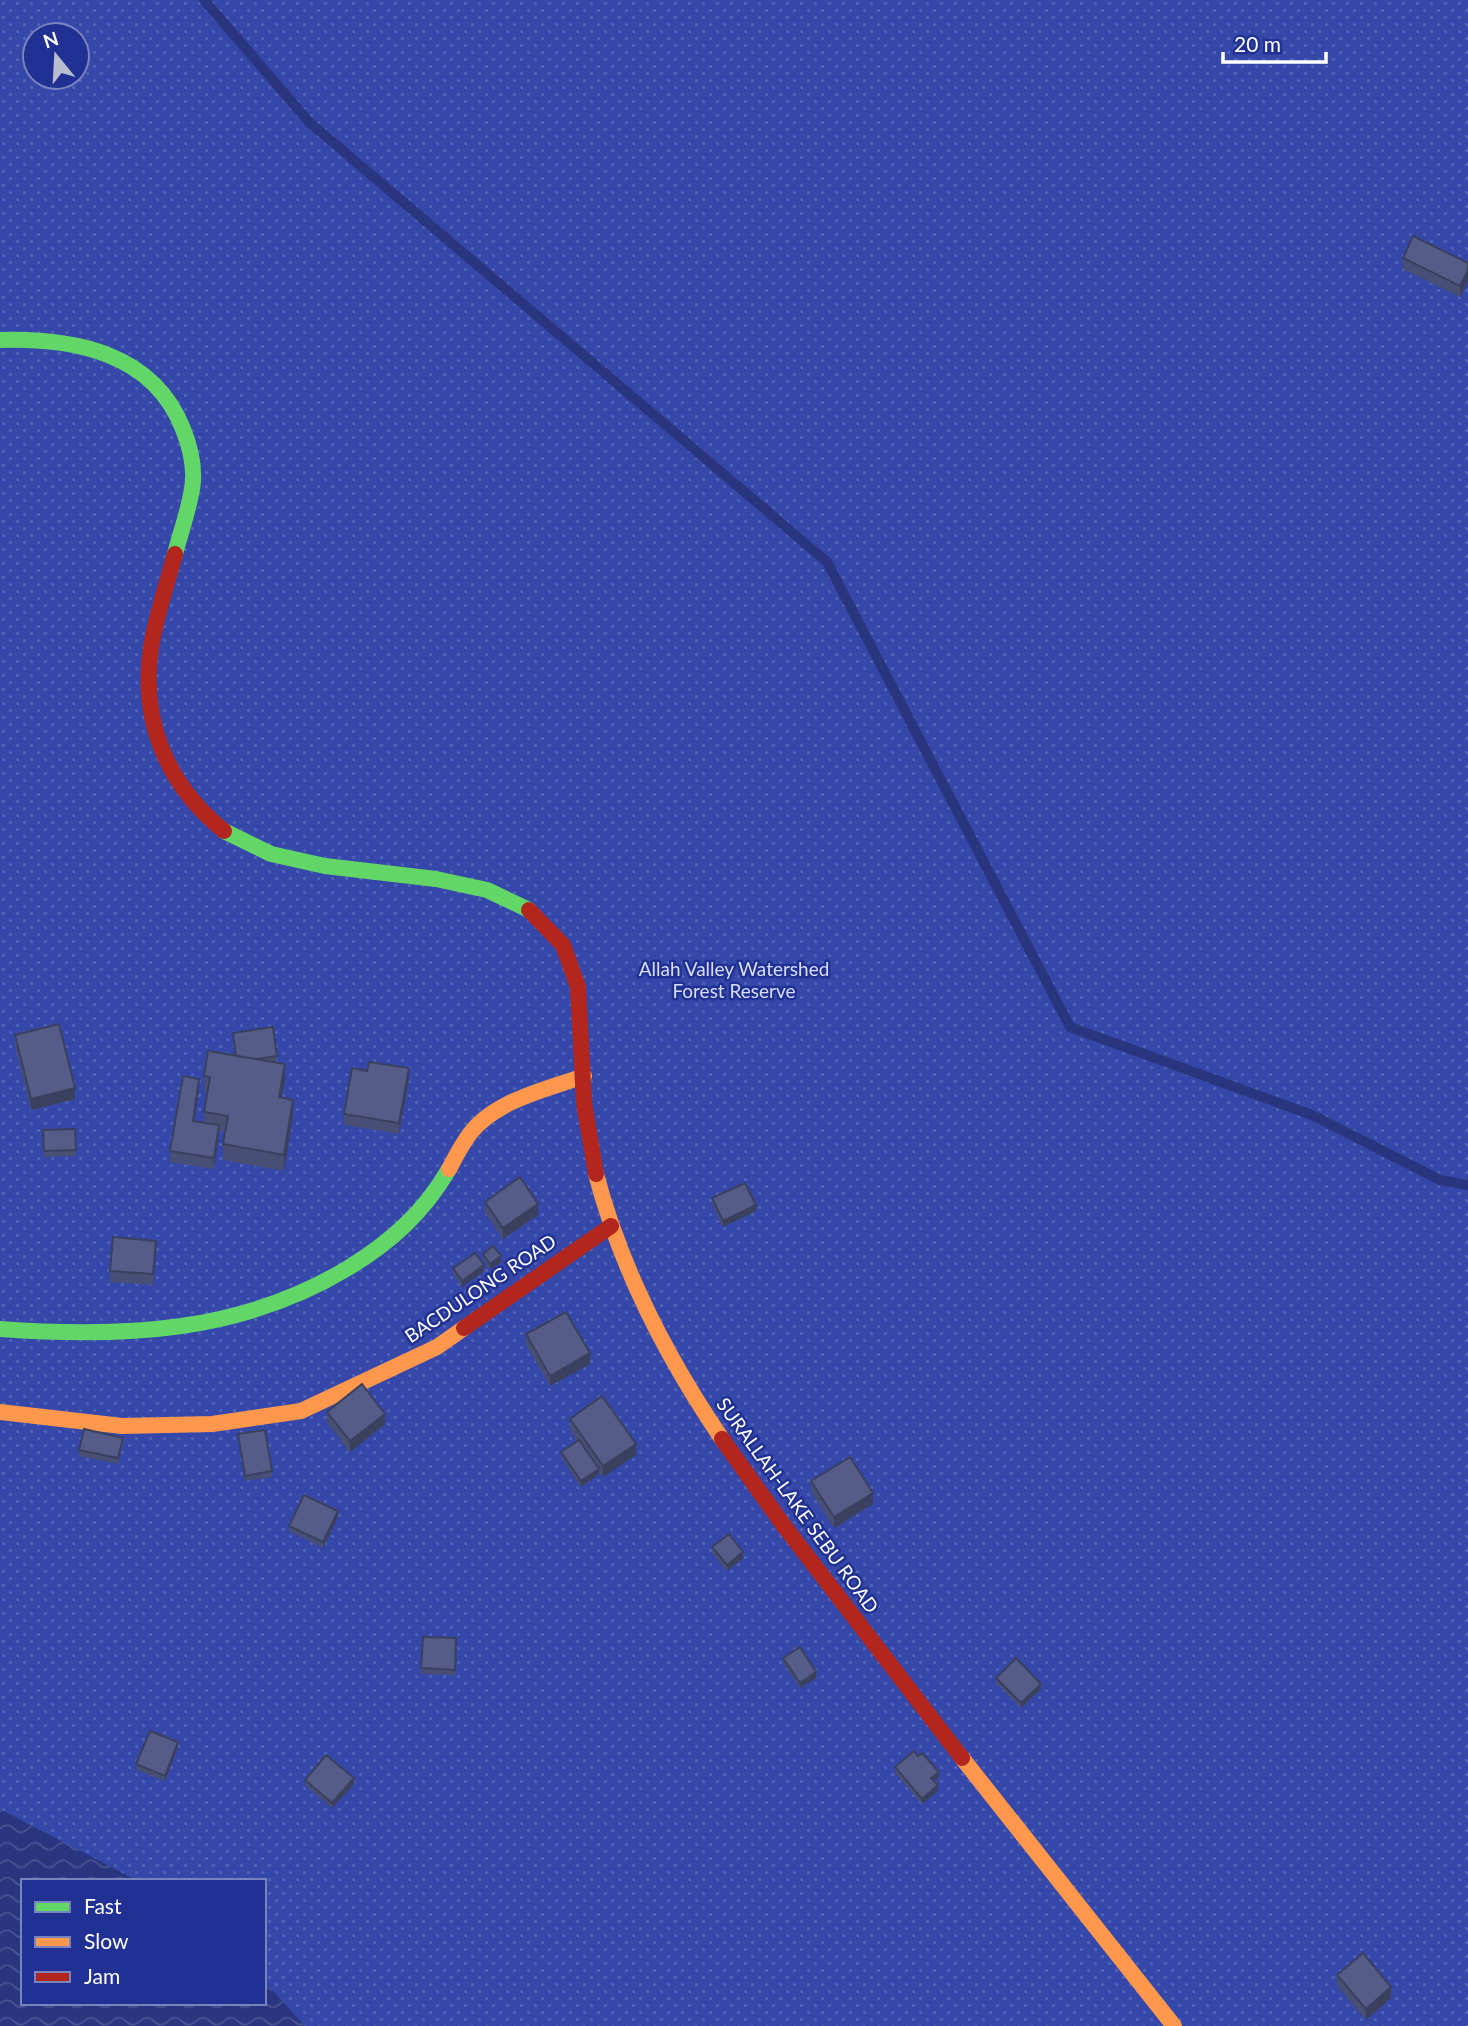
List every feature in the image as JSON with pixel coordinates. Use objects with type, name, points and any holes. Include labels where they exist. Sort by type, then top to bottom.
[{"type":"main road","name":"SURALLAH-LAKE SEBU ROAD","points":[[0,340],[28,338],[65,342],[97,349],[125,361],[152,378],[171,399],[184,425],[193,451],[193,480],[150,654],[152,721],[162,756],[197,811],[251,846],[282,858],[355,872],[433,879],[497,893],[522,903],[547,922],[566,950],[577,985],[586,1124],[611,1226],[638,1292],[712,1427],[800,1549],[1059,1885],[1174,2026]]},
{"type":"main road","points":[[0,1329],[53,1335],[132,1336],[222,1322],[290,1300],[368,1257],[419,1215],[473,1129],[503,1107],[584,1076]]},
{"type":"main road","name":"BACDULONG ROAD","points":[[0,1412],[122,1426],[212,1424],[301,1410],[437,1347],[611,1226]]},
{"type":"green space","name":"Allah Valley Watershed Forest Reserve","points":[[0,0],[1468,0],[1468,2026],[0,2026]]},
{"type":"water","points":[[0,1809],[134,1879],[21,1879],[21,2005],[266,2005],[266,1983],[305,2026],[0,2026]]},
{"type":"building","points":[[1413,236],[1468,263],[1468,270],[1460,286],[1403,258]]},
{"type":"building","points":[[59,1024],[75,1088],[31,1099],[15,1035]]},
{"type":"building","points":[[273,1027],[277,1056],[257,1059],[236,1056],[233,1033]]},
{"type":"building","points":[[208,1051],[285,1064],[279,1097],[293,1100],[284,1155],[223,1144],[228,1116],[204,1112],[210,1077],[204,1076]]},
{"type":"building","points":[[369,1062],[409,1068],[399,1123],[344,1114],[352,1068],[367,1071]]},
{"type":"building","points":[[183,1076],[199,1079],[193,1121],[219,1125],[214,1158],[170,1151]]},
{"type":"building","points":[[75,1129],[76,1150],[44,1151],[43,1130]]},
{"type":"building","points":[[520,1177],[538,1204],[503,1228],[485,1202]]},
{"type":"building","points":[[745,1183],[756,1205],[723,1221],[712,1198]]},
{"type":"building","points":[[113,1237],[156,1241],[153,1274],[110,1271]]},
{"type":"building","points":[[493,1246],[501,1256],[490,1264],[483,1254]]},
{"type":"building","points":[[475,1253],[484,1265],[462,1281],[453,1268]]},
{"type":"building","points":[[566,1312],[590,1353],[550,1376],[526,1334]]},
{"type":"building","points":[[362,1384],[385,1414],[350,1441],[327,1412]]},
{"type":"building","points":[[602,1396],[636,1444],[603,1466],[570,1419]]},
{"type":"building","points":[[84,1429],[123,1438],[118,1458],[79,1450]]},
{"type":"building","points":[[265,1430],[272,1471],[245,1476],[238,1434]]},
{"type":"building","points":[[579,1440],[599,1469],[581,1481],[561,1452]]},
{"type":"building","points":[[850,1457],[873,1493],[834,1517],[811,1481]]},
{"type":"building","points":[[304,1495],[338,1511],[323,1542],[289,1526]]},
{"type":"building","points":[[729,1534],[743,1552],[727,1565],[712,1547]]},
{"type":"building","points":[[423,1637],[456,1638],[455,1670],[421,1668]]},
{"type":"building","points":[[800,1647],[816,1672],[800,1683],[783,1658]]},
{"type":"building","points":[[1016,1658],[1041,1684],[1021,1703],[996,1678]]},
{"type":"building","points":[[150,1731],[178,1742],[165,1776],[136,1764]]},
{"type":"building","points":[[914,1751],[918,1756],[922,1753],[939,1772],[931,1778],[938,1785],[922,1799],[895,1767]]},
{"type":"building","points":[[326,1755],[354,1778],[332,1803],[305,1780]]},
{"type":"building","points":[[1363,1953],[1391,1987],[1366,2009],[1337,1975]]},
{"type":"waterway","points":[[204,0],[309,122],[827,562],[1070,1027],[1312,1115],[1440,1180],[1468,1185]]},
{"type":"traffic: fast","points":[[0,340],[55,342],[108,355],[131,366],[152,382],[170,403],[185,435],[193,474],[190,499],[175,554]]},
{"type":"traffic: fast","points":[[224,831],[271,854],[325,866],[436,879],[487,890],[529,910]]},
{"type":"traffic: fast","points":[[0,1329],[46,1332],[136,1331],[223,1318],[266,1306],[307,1290],[378,1248],[405,1225],[429,1199],[449,1169]]},
{"type":"traffic: slow","points":[[449,1169],[472,1131],[495,1111],[524,1097],[584,1076]]},
{"type":"traffic: slow","points":[[596,1174],[618,1244],[648,1312],[683,1377],[722,1439]]},
{"type":"traffic: slow","points":[[0,1412],[122,1426],[212,1424],[301,1411],[437,1347],[464,1328]]},
{"type":"traffic: slow","points":[[962,1758],[1174,2026]]},
{"type":"traffic: jam","points":[[175,554],[151,647],[149,674],[154,726],[173,772],[204,813],[224,831]]},
{"type":"traffic: jam","points":[[529,910],[563,945],[578,987],[584,1103],[596,1174]]},
{"type":"traffic: jam","points":[[464,1328],[611,1226]]},
{"type":"traffic: jam","points":[[722,1439],[784,1526],[962,1758]]}]
